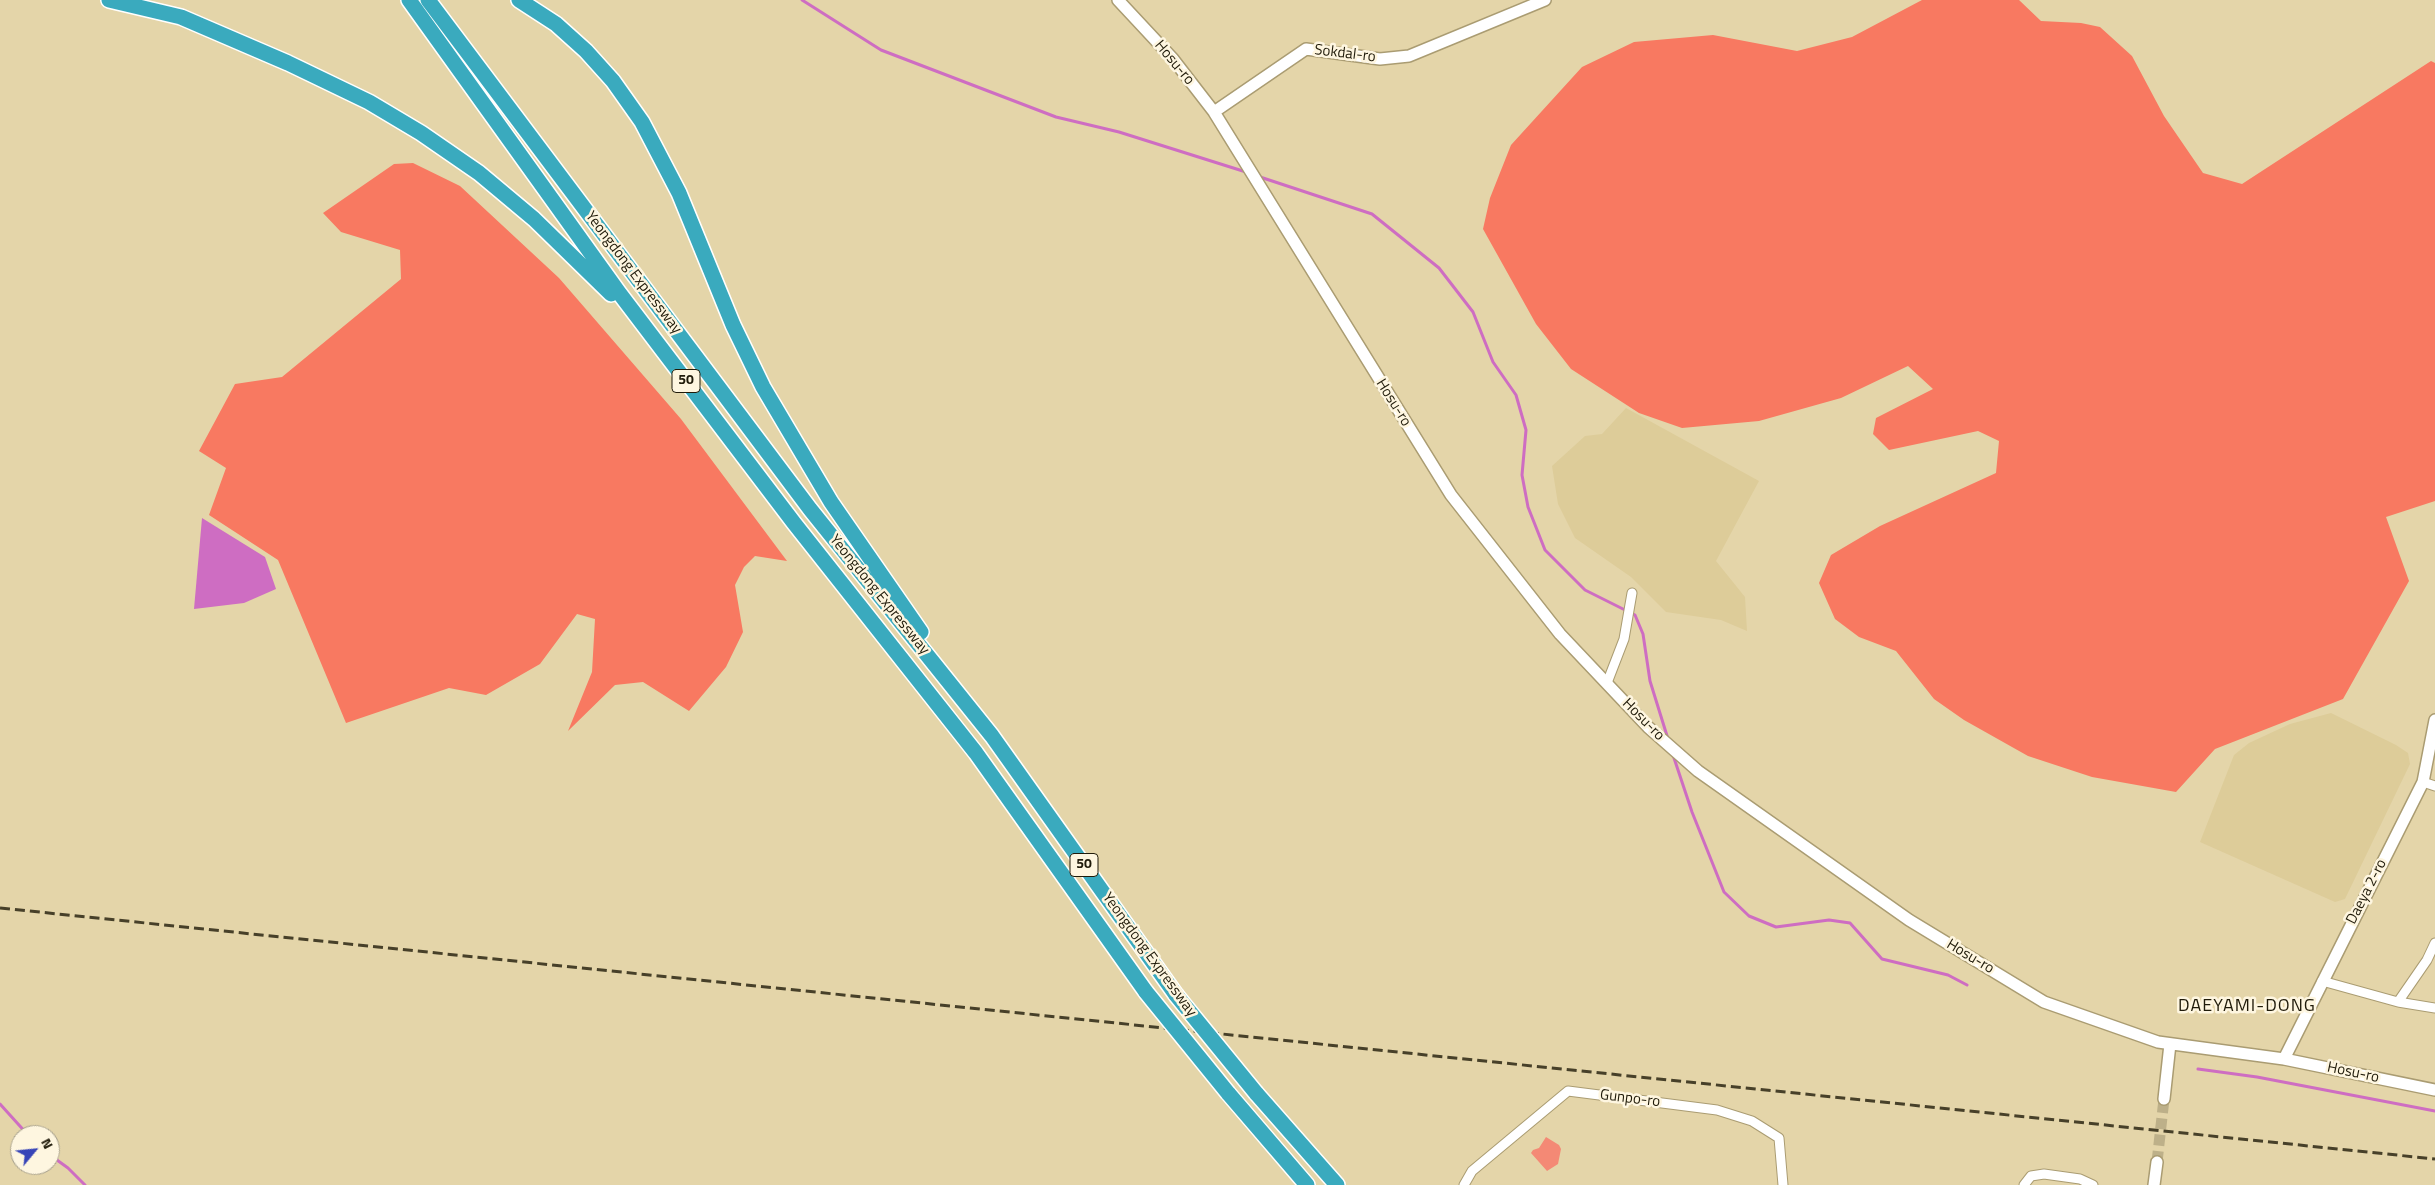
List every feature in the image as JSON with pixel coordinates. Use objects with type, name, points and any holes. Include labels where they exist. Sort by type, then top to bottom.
[{"type":"highway","points":[[109,0],[181,17],[288,63],[369,102],[421,133],[479,173],[534,219],[648,331]]},
{"type":"highway","name":"Yeongdong Expressway","points":[[409,0],[648,331],[794,523],[976,753],[1146,992],[1228,1093],[1307,1185]]},
{"type":"highway","name":"Yeongdong Expressway","points":[[428,0],[810,509],[992,736],[1176,994],[1256,1092],[1337,1185]]},
{"type":"highway","points":[[519,0],[572,38],[613,81],[656,145],[688,215],[737,334],[763,387],[850,530],[992,736]]},
{"type":"street","name":"Hosu-ro","points":[[1118,0],[1173,59],[1214,112],[1451,495],[1560,634],[1648,727],[1698,771],[1910,920],[2044,1002],[2158,1042],[2284,1059],[2435,1090]]},
{"type":"street","name":"Sokdal-ro","points":[[1214,112],[1306,49],[1380,59],[1409,56],[1545,0]]},
{"type":"street","points":[[1608,683],[1624,638],[1632,592]]},
{"type":"street","name":"Daeya 2-ro","points":[[2284,1059],[2423,782],[2435,720]]},
{"type":"street","points":[[2423,782],[2435,786]]},
{"type":"street","points":[[2398,1002],[2427,960],[2435,942]]},
{"type":"street","points":[[2322,981],[2398,1002],[2435,1008]]},
{"type":"street","points":[[2164,1099],[2170,1044]]},
{"type":"street","name":"Gunpo-ro","points":[[1464,1185],[1472,1171],[1568,1091],[1716,1110],[1752,1121],[1779,1138],[1783,1185]]},
{"type":"street","points":[[2154,1185],[2157,1162]]},
{"type":"street","points":[[2024,1185],[2032,1176],[2044,1174],[2080,1179],[2093,1185]]},
{"type":"shaded area","points":[[1922,0],[2019,0],[2041,21],[2081,23],[2100,27],[2132,56],[2164,116],[2203,173],[2242,184],[2431,61],[2435,63],[2435,501],[2386,517],[2409,581],[2343,699],[2215,749],[2176,792],[2092,777],[2028,756],[1964,720],[1934,699],[1896,651],[1859,637],[1835,619],[1819,583],[1831,555],[1880,526],[1996,473],[1999,441],[1978,431],[1889,450],[1873,434],[1876,418],[1933,389],[1908,366],[1841,398],[1759,421],[1682,428],[1639,413],[1571,369],[1536,324],[1483,229],[1490,198],[1511,145],[1582,67],[1634,42],[1713,35],[1797,51],[1852,37]]},
{"type":"shaded area","points":[[413,163],[460,186],[559,278],[681,419],[787,561],[755,556],[744,567],[735,585],[743,632],[726,667],[689,711],[643,682],[615,685],[568,731],[592,672],[595,619],[577,614],[540,664],[486,695],[449,688],[346,723],[278,560],[209,515],[226,468],[199,451],[235,384],[282,377],[401,279],[400,250],[341,232],[323,213],[394,164]]},
{"type":"shaded area","points":[[1626,408],[1759,481],[1716,561],[1745,597],[1747,631],[1721,620],[1666,612],[1631,577],[1575,538],[1558,504],[1552,466],[1585,436],[1602,434]]},
{"type":"shaded area","points":[[202,518],[265,557],[276,589],[244,603],[194,609]]},
{"type":"shaded area","points":[[2331,713],[2396,745],[2408,753],[2410,764],[2345,899],[2335,902],[2200,842],[2234,755],[2249,743],[2290,724]]},
{"type":"shaded area","points":[[1546,1137],[1559,1145],[1561,1149],[1558,1164],[1547,1171],[1531,1153],[1539,1148]]},
{"type":"waterway","points":[[802,0],[881,50],[1056,117],[1119,132],[1246,172]]},
{"type":"waterway","points":[[1257,176],[1372,214],[1439,268],[1473,312],[1493,362],[1516,395],[1526,430],[1522,475],[1528,507],[1545,550],[1585,590],[1635,615],[1643,634],[1650,681],[1668,739]]},
{"type":"waterway","points":[[1673,755],[1692,812],[1724,892],[1749,916],[1776,927],[1829,920],[1850,923],[1882,959],[1948,975],[1967,985]]},
{"type":"waterway","points":[[2198,1069],[2257,1077],[2435,1111]]},
{"type":"waterway","points":[[0,1104],[19,1125]]},
{"type":"waterway","points":[[60,1162],[85,1185]]},
{"type":"tunnel","points":[[2157,1162],[2164,1099]]},
{"type":"railway","points":[[0,908],[2435,1159]]},
{"type":"district","name":"DAEYAMI-DONG","points":[[2247,1007]]}]
